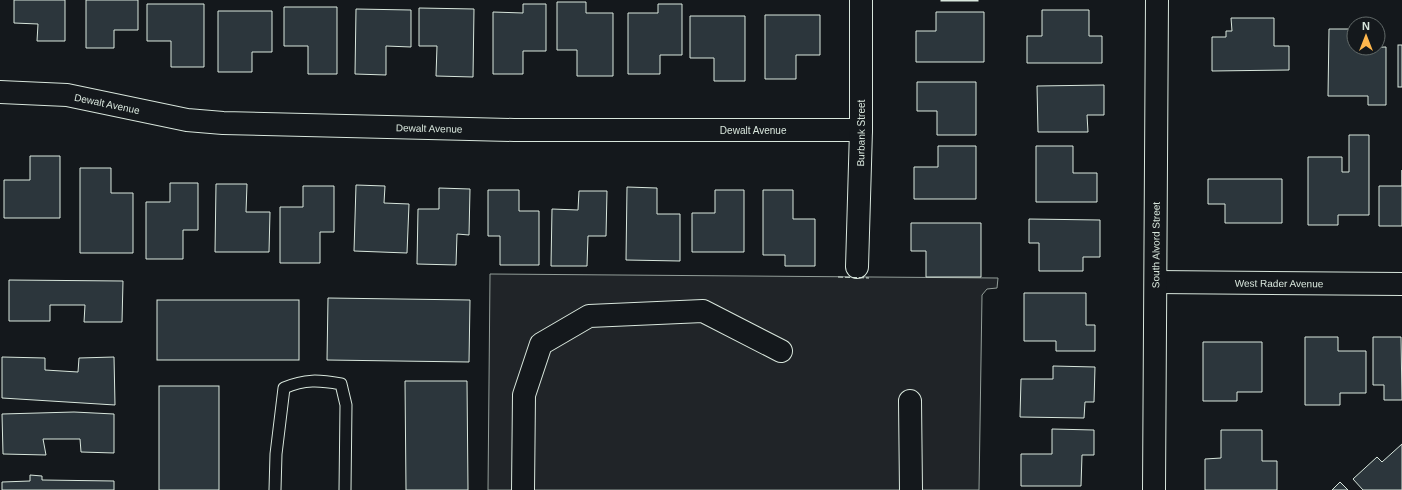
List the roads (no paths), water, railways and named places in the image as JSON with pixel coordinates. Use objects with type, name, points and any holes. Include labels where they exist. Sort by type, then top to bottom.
[{"type":"street","name":"Burbank Street","points":[[857,267],[861,130],[861,0]]},
{"type":"street","name":"South Alvord Street","points":[[1154,490],[1157,0]]},
{"type":"street","name":"Dewalt Avenue","points":[[0,92],[67,95],[187,120],[223,123],[514,130],[861,130]]},
{"type":"street","name":"West Rader Avenue","points":[[1156,282],[1402,284]]},
{"type":"street","points":[[523,490],[524,395],[541,344],[590,316],[703,311],[781,351]]},
{"type":"street","points":[[910,401],[911,490]]},
{"type":"lane","points":[[275,490],[276,454],[284,388],[301,381],[324,381],[341,384],[346,405],[345,490]]}]
